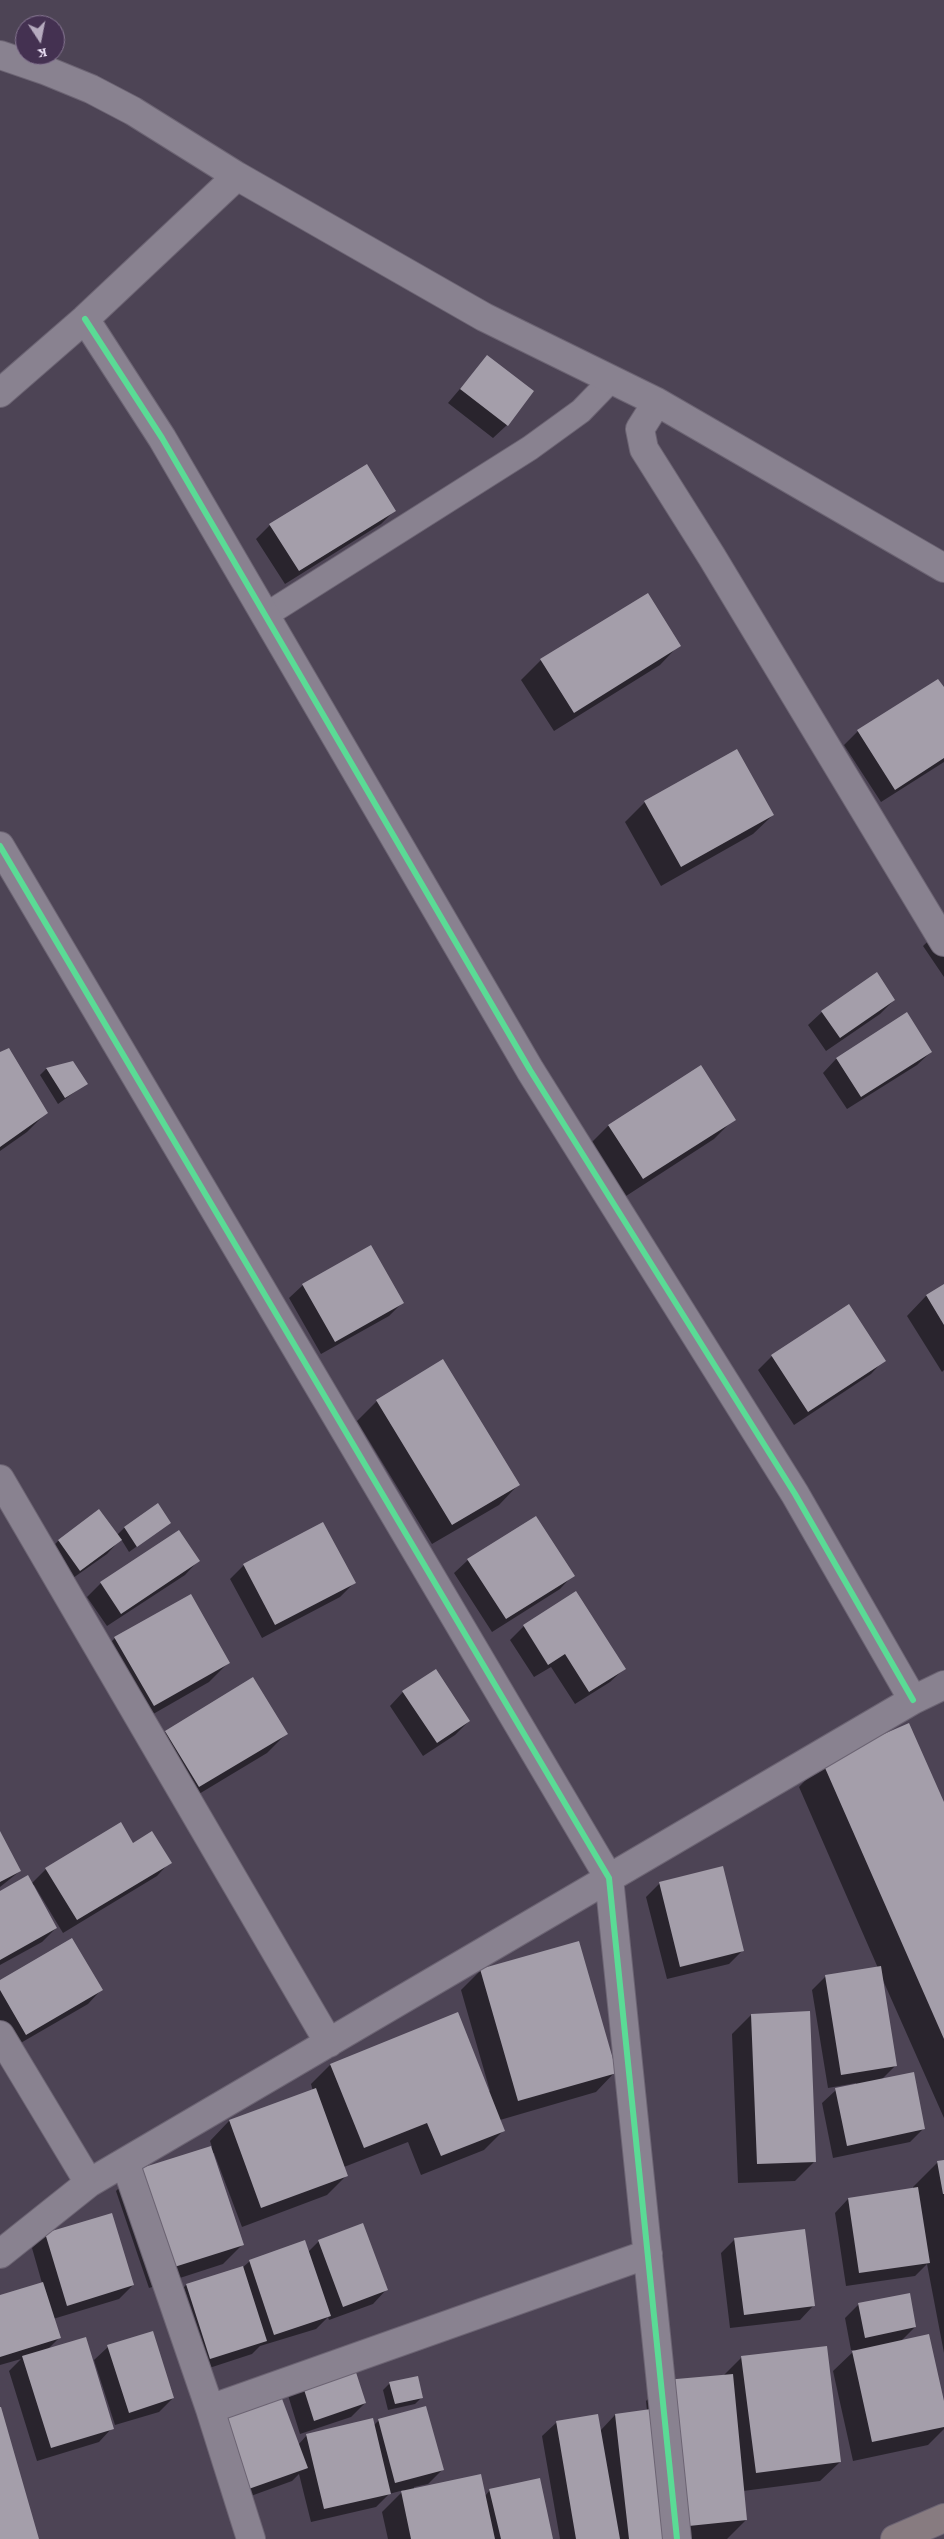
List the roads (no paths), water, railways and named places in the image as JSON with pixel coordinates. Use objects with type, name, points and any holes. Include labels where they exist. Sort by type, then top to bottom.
[{"type":"highway","points":[[895,2539],[944,2518]]},
{"type":"street","points":[[0,55],[91,89],[133,111],[237,176],[484,317],[657,402],[944,568]]},
{"type":"street","points":[[0,393],[85,319],[237,176]]},
{"type":"street","points":[[85,319],[162,438],[530,1070],[795,1494],[913,1700]]},
{"type":"street","points":[[657,402],[640,429],[644,449],[712,557],[944,942]]},
{"type":"street","points":[[0,846],[609,1878],[677,2539]]},
{"type":"street","points":[[0,1479],[329,2043]]},
{"type":"street","points":[[0,2254],[89,2183],[913,1700],[944,1684]]},
{"type":"street","points":[[0,2035],[89,2183]]},
{"type":"street","points":[[125,2162],[210,2409],[251,2539]]},
{"type":"street","points":[[210,2409],[648,2254]]},
{"type":"lane","points":[[266,615],[530,448],[581,411],[611,380]]}]
